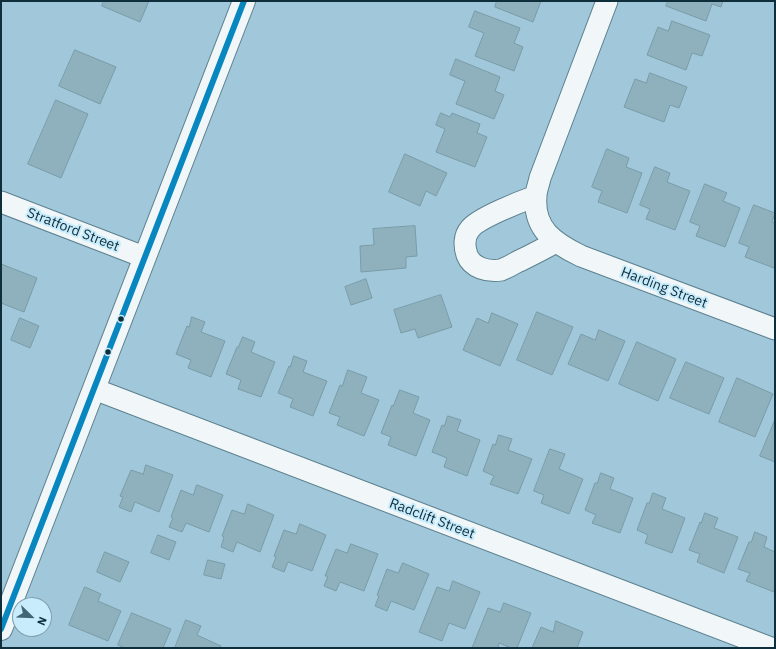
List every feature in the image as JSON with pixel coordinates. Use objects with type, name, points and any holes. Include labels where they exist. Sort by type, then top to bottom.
[{"type":"main road","points":[[1,629],[244,1]]},
{"type":"street","name":"Harding Street","points":[[607,1],[540,178],[536,196],[536,212],[544,231],[567,250],[581,256],[775,329]]},
{"type":"street","points":[[536,196],[516,203],[480,221],[471,228],[467,235],[464,247],[469,259],[475,266],[484,269],[502,269],[535,254],[556,242]]},
{"type":"street","name":"Stratford Street","points":[[1,202],[144,257]]},
{"type":"street","name":"Radclift Street","points":[[94,389],[771,648]]},
{"type":"building","points":[[104,1],[149,1],[140,22],[102,6]]},
{"type":"building","points":[[497,1],[541,1],[533,22],[495,7]]},
{"type":"building","points":[[668,1],[723,1],[721,7],[712,4],[706,21],[666,6]]},
{"type":"building","points":[[475,11],[520,28],[514,43],[523,47],[514,71],[475,56],[484,33],[469,27]]},
{"type":"building","points":[[672,21],[710,35],[702,56],[692,53],[686,70],[647,55],[658,27],[668,31]]},
{"type":"building","points":[[75,50],[116,67],[100,104],[59,86]]},
{"type":"building","points":[[456,59],[500,77],[495,91],[504,95],[494,119],[456,104],[465,81],[450,75]]},
{"type":"building","points":[[650,73],[687,87],[679,108],[670,105],[664,122],[624,107],[635,79],[646,83]]},
{"type":"building","points":[[56,100],[88,114],[61,178],[28,164]]},
{"type":"building","points":[[441,113],[450,117],[452,113],[480,124],[477,133],[487,137],[475,167],[436,152],[445,129],[436,125]]},
{"type":"building","points":[[607,149],[629,158],[626,167],[642,173],[627,213],[598,202],[602,191],[592,187]]},
{"type":"building","points":[[405,154],[447,173],[436,196],[426,191],[420,206],[389,192]]},
{"type":"building","points":[[655,167],[670,173],[667,182],[690,191],[675,230],[646,219],[650,209],[640,205]]},
{"type":"building","points":[[705,184],[727,193],[723,201],[740,208],[725,247],[696,236],[700,226],[690,222]]},
{"type":"building","points":[[754,205],[775,213],[772,222],[775,223],[774,268],[745,257],[749,247],[739,243]]},
{"type":"building","points":[[415,226],[417,256],[406,257],[406,268],[361,272],[360,246],[374,245],[373,229]]},
{"type":"building","points":[[1,264],[37,278],[24,312],[1,303]]},
{"type":"building","points":[[366,279],[372,298],[351,305],[345,287]]},
{"type":"building","points":[[441,295],[452,327],[418,338],[415,329],[401,333],[394,310]]},
{"type":"building","points":[[537,312],[573,327],[552,375],[517,360]]},
{"type":"building","points":[[492,313],[518,324],[500,366],[463,350],[477,318],[488,323]]},
{"type":"building","points":[[192,317],[205,322],[201,332],[225,341],[211,377],[188,368],[191,360],[176,354],[187,326],[189,327]]},
{"type":"building","points":[[20,318],[39,326],[30,348],[11,340]]},
{"type":"building","points":[[599,330],[625,341],[608,381],[568,364],[581,334],[595,340]]},
{"type":"building","points":[[243,337],[255,342],[251,352],[275,362],[261,397],[238,389],[241,380],[226,374],[237,347]]},
{"type":"building","points":[[637,342],[676,359],[658,401],[619,384]]},
{"type":"building","points":[[294,356],[307,361],[303,372],[327,381],[313,416],[290,407],[293,399],[278,393]]},
{"type":"building","points":[[686,362],[724,378],[709,414],[670,398]]},
{"type":"building","points":[[348,370],[367,377],[361,393],[379,400],[364,436],[337,425],[340,417],[329,413],[340,385],[342,386]]},
{"type":"building","points":[[737,378],[773,394],[755,437],[719,422]]},
{"type":"building","points":[[400,390],[419,397],[413,413],[430,420],[416,456],[388,445],[391,437],[381,433],[392,405],[393,406]]},
{"type":"building","points":[[448,416],[461,420],[457,431],[480,440],[467,476],[444,467],[447,458],[432,452],[442,425],[444,426]]},
{"type":"building","points":[[775,420],[775,462],[760,456]]},
{"type":"building","points":[[499,435],[512,439],[508,450],[532,459],[518,494],[490,484],[494,476],[483,471],[493,444],[495,445]]},
{"type":"building","points":[[550,449],[565,454],[559,469],[583,479],[569,514],[541,503],[544,495],[534,491]]},
{"type":"building","points":[[146,465],[173,475],[159,512],[135,502],[131,512],[119,507],[123,497],[120,496],[131,470],[143,474]]},
{"type":"building","points":[[601,473],[614,478],[610,489],[633,498],[620,533],[592,523],[596,515],[585,510],[595,483],[597,483]]},
{"type":"building","points":[[197,485],[223,495],[209,532],[186,523],[182,532],[169,527],[181,490],[193,495]]},
{"type":"building","points":[[653,493],[666,498],[662,509],[685,518],[672,553],[645,543],[648,535],[637,530],[647,503],[649,503]]},
{"type":"building","points":[[248,504],[274,515],[260,552],[237,542],[233,552],[221,547],[224,537],[222,536],[232,510],[244,514]]},
{"type":"building","points":[[705,513],[718,518],[714,528],[738,537],[724,573],[697,562],[700,554],[689,550]]},
{"type":"building","points":[[300,524],[326,535],[312,571],[288,562],[284,572],[272,567],[276,557],[274,556],[284,530],[296,534]]},
{"type":"building","points":[[755,532],[767,537],[764,547],[775,552],[774,592],[746,581],[750,573],[738,569],[749,542],[751,542]]},
{"type":"building","points":[[158,535],[176,542],[169,560],[151,553]]},
{"type":"building","points":[[351,544],[378,554],[364,591],[340,582],[336,591],[324,586],[328,576],[325,576],[336,549],[347,553]]},
{"type":"building","points":[[105,552],[129,562],[120,582],[97,572]]},
{"type":"building","points":[[208,560],[225,564],[221,579],[204,575]]},
{"type":"building","points":[[403,563],[429,574],[414,610],[391,601],[387,611],[375,606],[379,596],[377,595],[387,569],[398,573]]},
{"type":"building","points":[[453,581],[480,592],[465,629],[449,623],[442,641],[419,632],[437,587],[449,591]]},
{"type":"building","points":[[85,587],[101,594],[98,601],[121,611],[108,641],[69,625]]},
{"type":"building","points":[[504,603],[531,613],[517,648],[511,648],[499,643],[498,648],[472,648],[488,608],[500,612]]},
{"type":"building","points":[[132,613],[171,629],[163,648],[125,648],[118,645]]},
{"type":"building","points":[[186,620],[201,626],[197,635],[221,646],[220,648],[175,648]]},
{"type":"building","points":[[556,621],[583,632],[577,648],[532,648],[541,627],[553,632]]},
{"type":"transit line","points":[[1,629],[244,1]]}]
